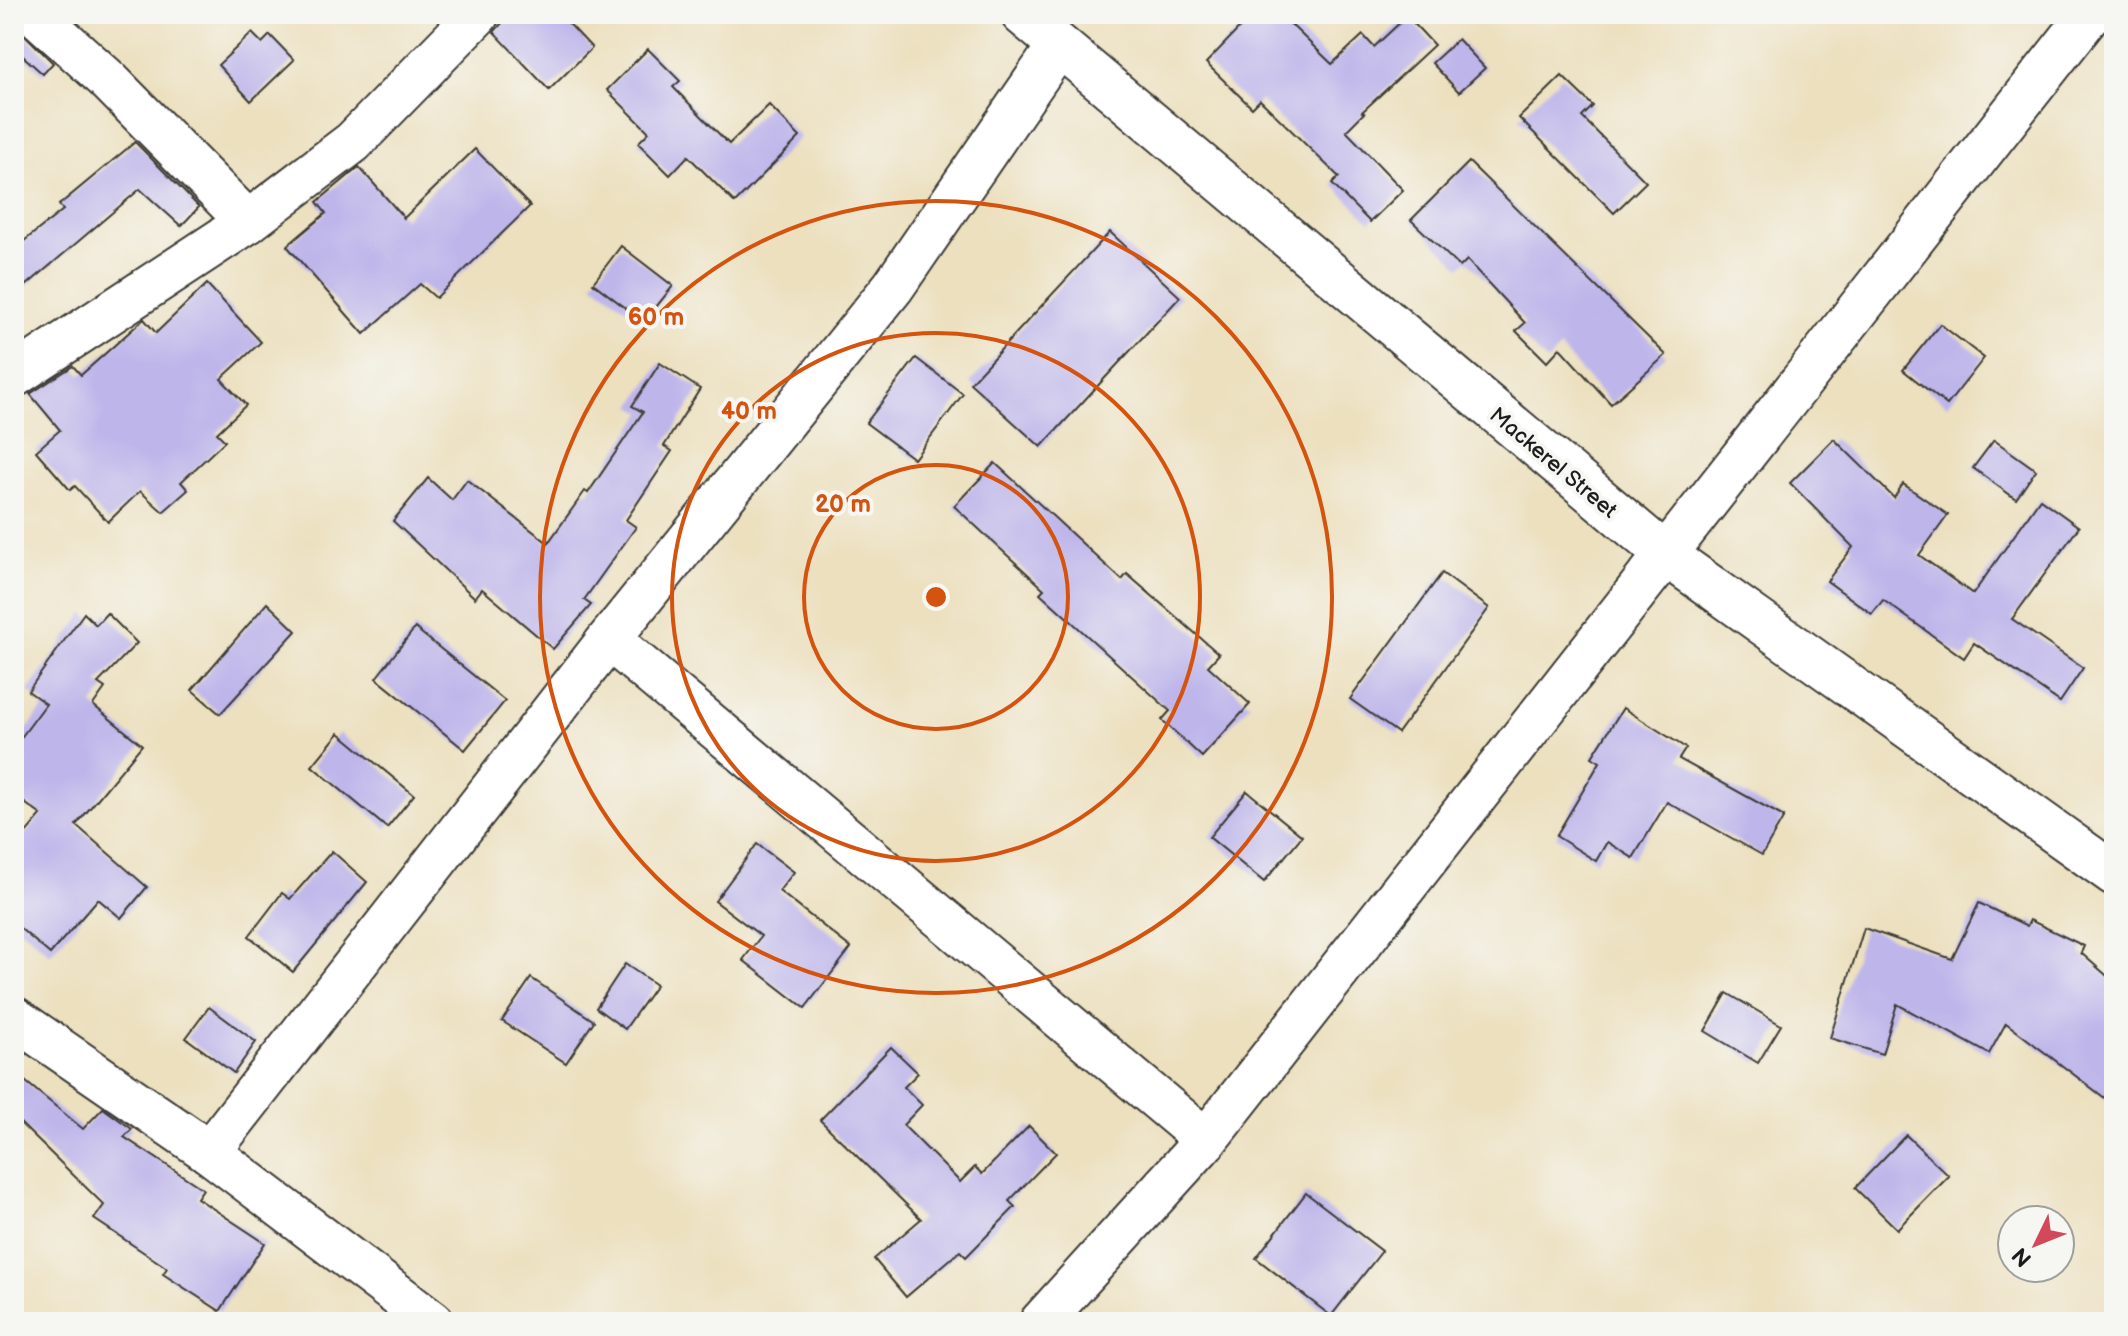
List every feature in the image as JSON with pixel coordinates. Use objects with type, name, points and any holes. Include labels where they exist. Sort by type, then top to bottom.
[{"type":"street","points":[[35,14],[107,79],[248,222]]},
{"type":"street","points":[[14,376],[248,222],[353,142],[478,14]]},
{"type":"street","name":"Mackerel Street","points":[[1022,14],[1665,554],[2114,874]]},
{"type":"street","points":[[1041,1322],[1206,1140],[2090,14]]},
{"type":"street","points":[[209,1152],[609,639],[893,287],[1058,47]]},
{"type":"street","points":[[609,639],[1206,1140]]},
{"type":"street","points":[[14,1018],[209,1152],[433,1322]]},
{"type":"building","points":[[510,14],[560,14],[592,48],[549,90],[494,32]]},
{"type":"building","points":[[1253,14],[1280,14],[1332,64],[1363,35],[1374,47],[1407,16],[1434,45],[1362,112],[1346,131],[1403,190],[1370,222],[1332,184],[1339,177],[1260,100],[1252,108],[1206,63]]},
{"type":"building","points":[[14,24],[53,63],[43,74],[14,48]]},
{"type":"building","points":[[252,33],[262,43],[270,35],[294,60],[251,101],[218,65]]},
{"type":"building","points":[[1458,39],[1485,68],[1459,92],[1432,63]]},
{"type":"building","points":[[648,49],[680,81],[673,87],[729,144],[769,105],[800,137],[735,203],[688,156],[670,175],[638,143],[649,132],[607,90]]},
{"type":"building","points":[[1562,76],[1593,106],[1582,117],[1646,182],[1614,213],[1519,118]]},
{"type":"building","points":[[135,142],[199,207],[181,226],[140,189],[14,296],[14,249],[63,210],[59,205]]},
{"type":"building","points":[[475,149],[530,206],[436,298],[420,284],[364,334],[287,246],[326,213],[317,202],[359,167],[404,218]]},
{"type":"building","points":[[1469,162],[1666,355],[1611,404],[1560,348],[1547,362],[1516,331],[1525,323],[1467,260],[1460,267],[1411,220]]},
{"type":"building","points":[[1110,232],[1180,297],[1041,447],[970,383]]},
{"type":"building","points":[[621,246],[673,286],[644,322],[593,283]]},
{"type":"building","points":[[207,284],[261,342],[221,379],[246,405],[217,433],[225,441],[181,482],[188,490],[163,512],[140,491],[108,522],[75,486],[70,490],[36,451],[60,430],[30,394],[73,366],[81,375],[144,319],[156,333]]},
{"type":"building","points":[[1940,324],[1984,358],[1947,405],[1903,370]]},
{"type":"building","points":[[916,358],[963,394],[914,459],[866,423]]},
{"type":"building","points":[[660,363],[700,389],[664,446],[672,451],[626,520],[636,527],[584,600],[591,605],[553,649],[482,589],[475,598],[393,521],[428,478],[452,500],[467,480],[548,543],[585,491],[588,493],[643,412],[632,406]]},
{"type":"building","points":[[1834,439],[1894,498],[1903,484],[1948,515],[1919,555],[1973,594],[2040,499],[2079,527],[2012,619],[2083,668],[2060,702],[1974,643],[1964,658],[1883,600],[1872,614],[1827,581],[1853,547],[1790,483]]},
{"type":"building","points":[[1994,440],[2036,470],[2016,499],[1973,468]]},
{"type":"building","points":[[995,463],[1122,580],[1127,574],[1219,654],[1208,666],[1250,704],[1202,757],[1162,720],[1170,711],[1040,593],[1044,589],[954,506]]},
{"type":"building","points":[[1442,573],[1489,608],[1398,733],[1350,699]]},
{"type":"building","points":[[267,603],[296,631],[220,714],[192,690]]},
{"type":"building","points":[[84,613],[96,625],[107,613],[137,643],[98,683],[105,688],[93,705],[142,745],[76,825],[147,887],[121,918],[98,899],[50,954],[14,923],[14,847],[41,815],[14,795],[14,747],[46,704],[28,691]]},
{"type":"building","points":[[415,628],[505,701],[465,750],[376,678]]},
{"type":"building","points":[[1623,708],[1686,748],[1679,759],[1784,817],[1762,855],[1667,802],[1633,858],[1607,842],[1596,861],[1556,836],[1600,762],[1592,757]]},
{"type":"building","points":[[339,733],[414,795],[387,828],[312,766]]},
{"type":"building","points":[[1247,791],[1302,836],[1264,882],[1209,837]]},
{"type":"building","points":[[757,844],[794,872],[779,891],[851,948],[805,1008],[743,960],[761,936],[715,901]]},
{"type":"building","points":[[332,851],[367,882],[293,972],[249,936],[282,893],[290,899]]},
{"type":"building","points":[[1979,903],[2027,926],[2030,920],[2084,946],[2081,953],[2114,982],[2114,1105],[2006,1023],[1989,1054],[1897,1004],[1882,1054],[1830,1038],[1864,928],[1952,959]]},
{"type":"building","points":[[625,964],[656,985],[625,1029],[596,1008]]},
{"type":"building","points":[[531,978],[594,1021],[566,1063],[502,1021]]},
{"type":"building","points":[[1727,993],[1781,1025],[1758,1063],[1705,1031]]},
{"type":"building","points":[[209,1007],[256,1042],[234,1073],[186,1038]]},
{"type":"building","points":[[891,1047],[918,1073],[904,1087],[922,1105],[903,1125],[960,1182],[975,1167],[982,1174],[1029,1126],[1056,1153],[1009,1201],[1015,1207],[966,1257],[960,1251],[906,1297],[874,1259],[921,1219],[820,1120]]},
{"type":"building","points":[[14,1072],[83,1129],[103,1108],[132,1129],[124,1137],[203,1189],[197,1198],[265,1243],[220,1311],[163,1274],[167,1268],[94,1219],[104,1205],[14,1117]]},
{"type":"building","points":[[1906,1135],[1949,1176],[1897,1229],[1855,1188]]},
{"type":"building","points":[[1306,1193],[1382,1251],[1331,1316],[1256,1258]]}]
